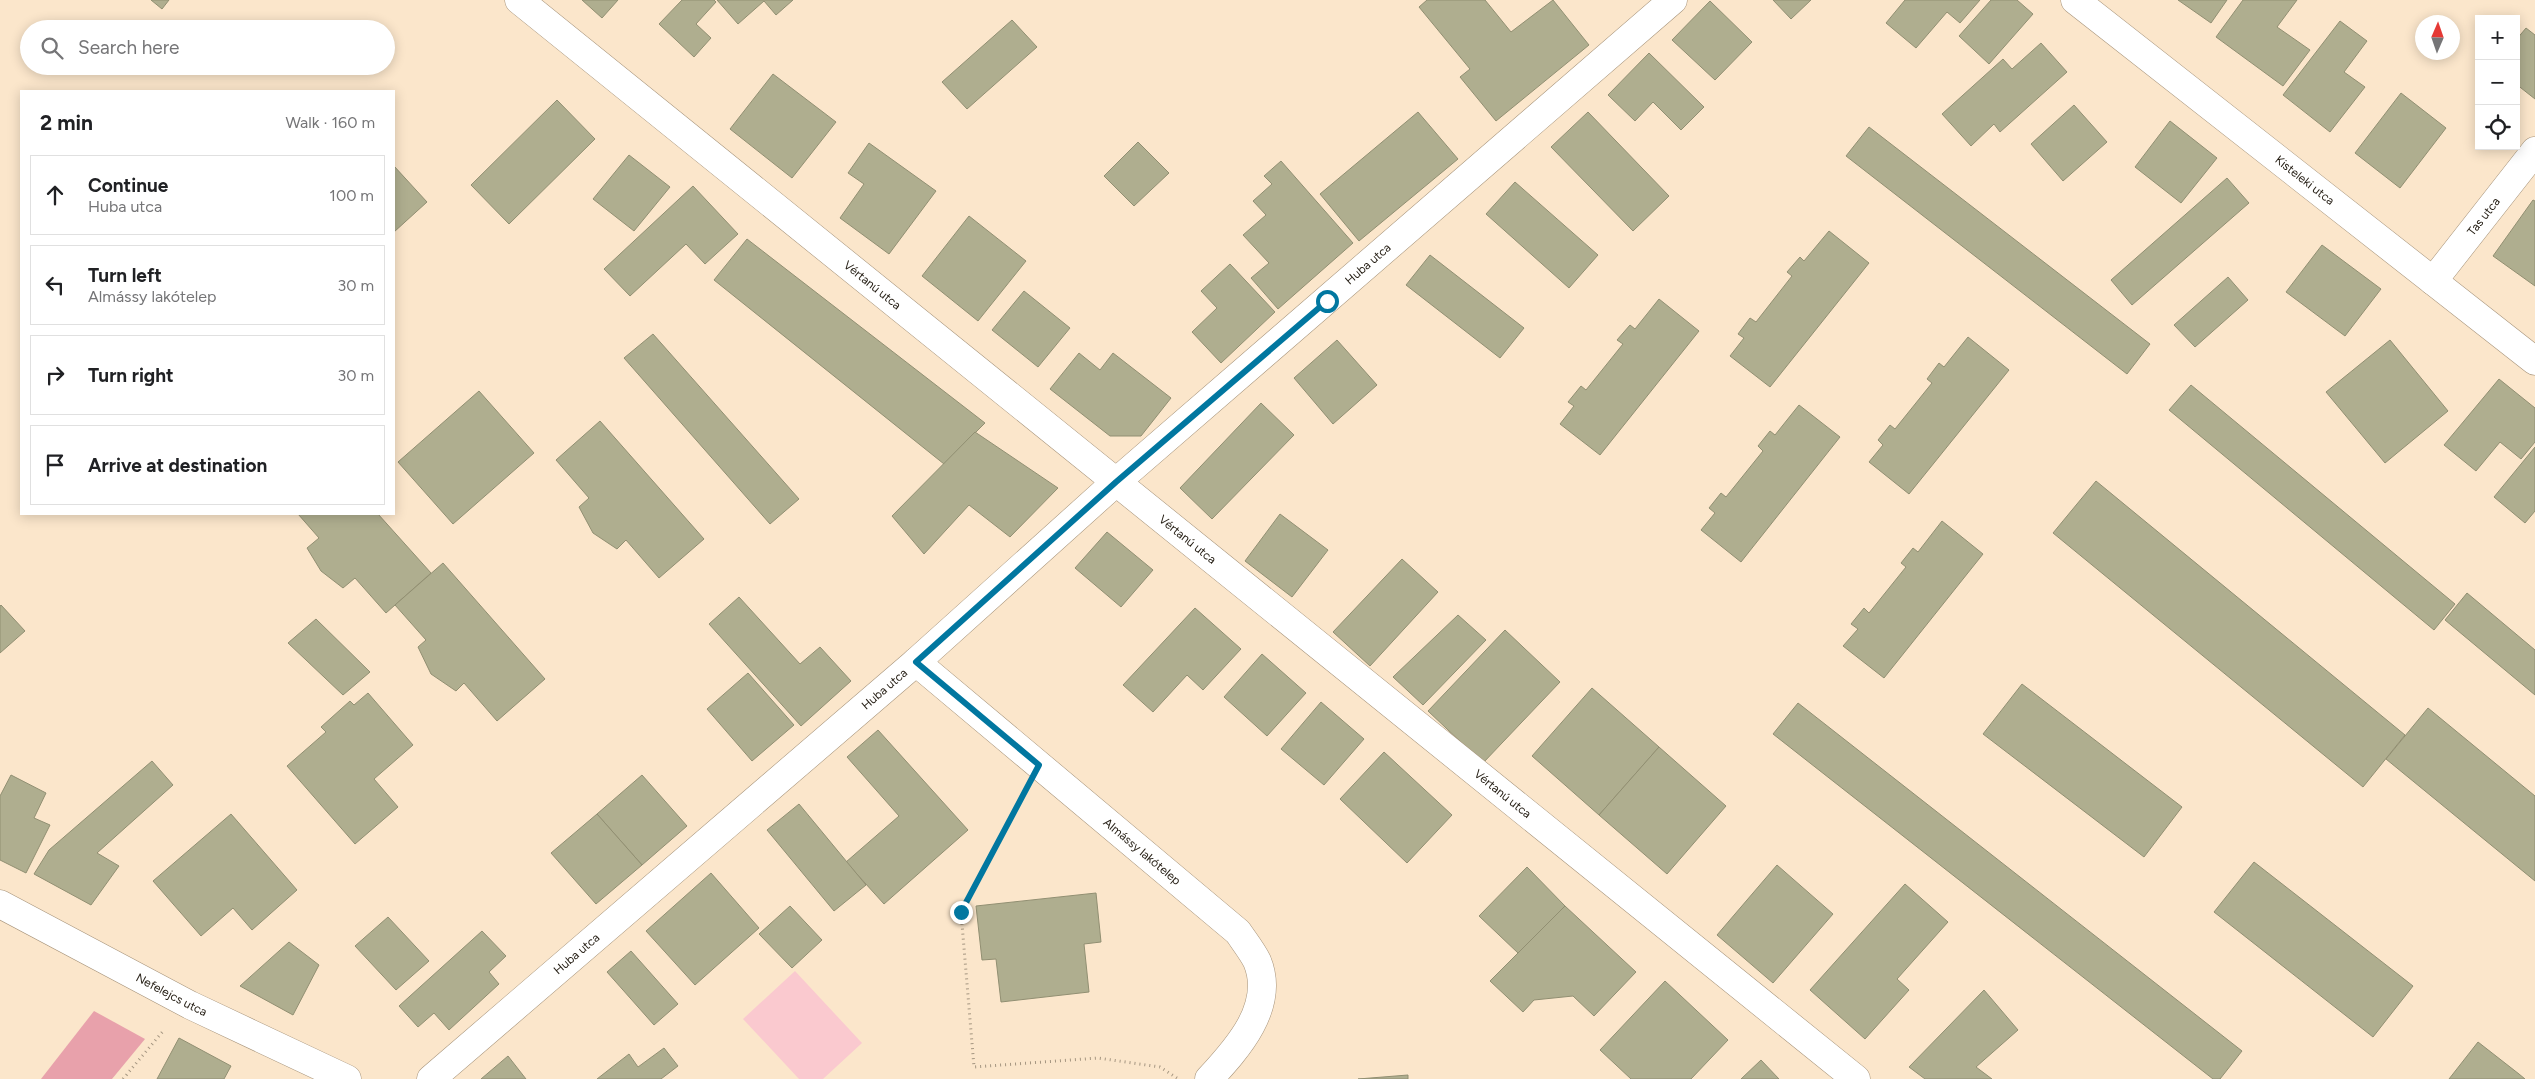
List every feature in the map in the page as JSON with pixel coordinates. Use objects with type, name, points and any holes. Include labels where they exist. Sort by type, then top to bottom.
[{"type":"street","name":"Vértanú utca","points":[[519,0],[1856,1079]]},
{"type":"street","name":"Huba utca","points":[[430,1079],[916,662],[1116,482],[1673,0]]},
{"type":"street","name":"Kisteleki utca","points":[[2075,0],[2535,361]]},
{"type":"street","name":"Tas utca","points":[[2433,281],[2535,152]]},
{"type":"street","name":"Almássy lakótelep","points":[[916,662],[1238,932],[1257,961],[1262,990],[1254,1022],[1236,1051],[1209,1079]]},
{"type":"street","name":"Nefelejcs utca","points":[[0,904],[190,1005],[347,1079]]},
{"type":"path","points":[[1039,765],[961,912],[974,1067],[1098,1058],[1160,1067],[1179,1079]]},
{"type":"path","points":[[123,1079],[168,1025],[190,1005]]},
{"type":"shaded area","points":[[795,971],[862,1043],[823,1079],[799,1079],[743,1019]]},
{"type":"shaded area","points":[[94,1011],[145,1039],[112,1079],[41,1079]]},
{"type":"building","points":[[151,0],[169,0],[162,9]]},
{"type":"building","points":[[582,0],[618,0],[602,18]]},
{"type":"building","points":[[682,0],[714,0],[716,2],[696,24],[711,38],[694,57],[659,24]]},
{"type":"building","points":[[717,0],[793,0],[776,15],[764,1],[738,24]]},
{"type":"building","points":[[1427,0],[1485,0],[1511,32],[1553,0],[1589,45],[1496,121],[1460,77],[1470,69],[1419,7]]},
{"type":"building","points":[[1773,0],[1811,0],[1791,19]]},
{"type":"building","points":[[1905,0],[1980,0],[1960,23],[1947,12],[1916,48],[1886,23]]},
{"type":"building","points":[[1991,0],[2017,0],[2033,14],[1989,64],[1959,36]]},
{"type":"building","points":[[2178,0],[2227,0],[2211,23]]},
{"type":"building","points":[[2243,0],[2297,0],[2277,27],[2310,50],[2283,86],[2216,37]]},
{"type":"building","points":[[1710,1],[1752,42],[1715,80],[1672,40]]},
{"type":"building","points":[[1012,20],[1037,47],[967,109],[942,82]]},
{"type":"building","points":[[2340,21],[2367,41],[2344,72],[2365,87],[2330,132],[2283,95]]},
{"type":"building","points":[[2526,28],[2535,35],[2535,99],[2520,87],[2520,35]]},
{"type":"building","points":[[2041,43],[2067,72],[2000,132],[1994,124],[1971,146],[1942,114],[2003,59],[2012,69]]},
{"type":"building","points":[[1649,53],[1704,107],[1681,130],[1653,102],[1635,121],[1608,95]]},
{"type":"building","points":[[773,74],[836,122],[792,178],[730,129]]},
{"type":"building","points":[[2401,93],[2446,128],[2400,188],[2355,153]]},
{"type":"building","points":[[557,100],[595,139],[509,224],[471,185]]},
{"type":"building","points":[[2074,105],[2107,142],[2063,181],[2031,144]]},
{"type":"building","points":[[1418,112],[1458,159],[1359,241],[1320,194]]},
{"type":"building","points":[[1588,112],[1669,196],[1633,231],[1551,147]]},
{"type":"building","points":[[2170,121],[2217,158],[2181,203],[2135,167]]},
{"type":"building","points":[[1869,127],[2150,344],[2127,374],[1846,156]]},
{"type":"building","points":[[1138,142],[1169,173],[1134,206],[1104,176]]},
{"type":"building","points":[[869,143],[936,191],[889,254],[840,218],[864,184],[848,173]]},
{"type":"building","points":[[629,155],[670,187],[634,231],[593,199]]},
{"type":"building","points":[[1281,161],[1353,243],[1278,309],[1251,278],[1269,263],[1243,235],[1266,215],[1253,201],[1272,184],[1264,176]]},
{"type":"building","points":[[395,167],[427,202],[395,231]]},
{"type":"building","points":[[2227,178],[2249,203],[2132,305],[2111,280]]},
{"type":"building","points":[[1515,182],[1598,255],[1569,288],[1486,214]]},
{"type":"building","points":[[693,186],[738,234],[705,264],[686,244],[630,296],[604,269]]},
{"type":"building","points":[[2533,200],[2535,201],[2535,286],[2493,256]]},
{"type":"building","points":[[969,216],[1026,261],[978,321],[922,276]]},
{"type":"building","points":[[1829,231],[1869,263],[1770,387],[1730,356],[1744,338],[1738,334],[1750,318],[1756,322],[1792,276],[1787,272],[1800,257],[1804,261]]},
{"type":"building","points":[[747,239],[985,423],[944,464],[714,280]]},
{"type":"building","points":[[2322,245],[2381,289],[2345,336],[2286,292]]},
{"type":"building","points":[[1430,255],[1524,328],[1500,358],[1406,285]]},
{"type":"building","points":[[1230,264],[1275,312],[1221,363],[1192,332],[1217,308],[1201,291]]},
{"type":"building","points":[[2228,277],[2248,300],[2195,347],[2174,325]]},
{"type":"building","points":[[1024,291],[1070,328],[1038,367],[992,330]]},
{"type":"building","points":[[1659,299],[1699,331],[1600,455],[1560,424],[1574,406],[1568,402],[1581,386],[1586,390],[1623,344],[1617,340],[1630,325],[1635,329]]},
{"type":"building","points":[[653,334],[799,499],[770,524],[624,358]]},
{"type":"building","points":[[1968,337],[2009,370],[1909,494],[1869,462],[1883,445],[1878,440],[1890,425],[1895,429],[1932,383],[1927,379],[1939,363],[1944,367]]},
{"type":"building","points":[[1337,340],[1377,385],[1333,424],[1294,378]]},
{"type":"building","points":[[2390,340],[2448,411],[2385,463],[2326,392]]},
{"type":"building","points":[[1079,353],[1100,370],[1113,353],[1171,398],[1141,436],[1110,436],[1050,389]]},
{"type":"building","points":[[2499,379],[2535,408],[2535,442],[2521,459],[2500,442],[2476,471],[2444,445]]},
{"type":"building","points":[[2191,385],[2455,604],[2434,630],[2169,410]]},
{"type":"building","points":[[479,391],[534,453],[453,524],[398,462]]},
{"type":"building","points":[[1261,403],[1294,435],[1212,519],[1180,488]]},
{"type":"building","points":[[1799,405],[1840,437],[1741,562],[1701,530],[1715,513],[1709,508],[1721,493],[1726,497],[1763,451],[1758,446],[1770,431],[1775,435]]},
{"type":"building","points":[[600,421],[704,539],[659,578],[626,540],[617,549],[593,533],[579,507],[589,498],[556,460]]},
{"type":"building","points":[[975,432],[1058,488],[1010,537],[969,505],[924,554],[892,516]]},
{"type":"building","points":[[2535,447],[2535,511],[2525,523],[2494,497]]},
{"type":"building","points":[[2096,481],[2405,735],[2363,787],[2053,533]]},
{"type":"building","points":[[1280,514],[1328,550],[1292,597],[1245,561]]},
{"type":"building","points":[[299,515],[379,515],[431,573],[386,613],[355,578],[343,588],[321,571],[307,548],[319,538]]},
{"type":"building","points":[[1942,521],[1983,554],[1884,678],[1843,646],[1858,629],[1851,624],[1864,608],[1869,613],[1906,567],[1901,563],[1913,548],[1918,552]]},
{"type":"building","points":[[1107,532],[1153,570],[1121,607],[1075,568]]},
{"type":"building","points":[[1402,559],[1438,592],[1370,666],[1333,632]]},
{"type":"building","points":[[443,563],[545,679],[497,721],[464,683],[456,691],[431,674],[418,647],[426,640],[395,605]]},
{"type":"building","points":[[2467,593],[2535,650],[2535,695],[2445,620]]},
{"type":"building","points":[[739,597],[800,664],[820,647],[851,681],[801,726],[709,624]]},
{"type":"building","points":[[0,606],[25,631],[0,653]]},
{"type":"building","points":[[1195,608],[1241,649],[1203,690],[1187,675],[1153,712],[1123,685]]},
{"type":"building","points":[[1458,615],[1486,640],[1423,705],[1393,677]]},
{"type":"building","points":[[316,619],[370,672],[343,695],[288,643]]},
{"type":"building","points":[[1505,630],[1560,682],[1483,763],[1428,711]]},
{"type":"building","points":[[1262,654],[1306,693],[1267,736],[1224,697]]},
{"type":"building","points":[[748,673],[794,725],[752,761],[707,709]]},
{"type":"building","points":[[2022,684],[2182,807],[2144,857],[1983,734]]},
{"type":"building","points":[[1592,688],[1659,747],[1599,815],[1532,756]]},
{"type":"building","points":[[368,693],[413,745],[374,779],[398,807],[355,844],[287,766],[326,732],[321,727],[350,701],[354,705]]},
{"type":"building","points":[[1321,702],[1364,739],[1324,785],[1281,749]]},
{"type":"building","points":[[1798,703],[2242,1051],[2220,1079],[2213,1079],[1773,734]]},
{"type":"building","points":[[2428,708],[2535,796],[2535,881],[2386,759]]},
{"type":"building","points":[[878,730],[968,830],[884,904],[846,862],[899,816],[847,757]]},
{"type":"building","points":[[1659,747],[1726,806],[1667,874],[1599,815]]},
{"type":"building","points":[[1384,752],[1452,815],[1407,863],[1340,799]]},
{"type":"building","points":[[152,761],[173,785],[97,853],[119,866],[91,905],[34,874],[49,850]]},
{"type":"building","points":[[11,775],[46,793],[34,818],[50,825],[26,873],[0,860],[0,796]]},
{"type":"building","points":[[642,775],[687,826],[642,865],[597,814]]},
{"type":"building","points":[[799,804],[866,885],[834,911],[767,830]]},
{"type":"building","points":[[231,814],[297,890],[252,930],[233,908],[201,936],[153,881]]},
{"type":"building","points":[[597,814],[642,865],[596,904],[551,853]]},
{"type":"building","points":[[2254,862],[2413,986],[2373,1037],[2214,912]]},
{"type":"building","points":[[1777,865],[1833,914],[1773,983],[1717,935]]},
{"type":"building","points":[[1527,867],[1565,906],[1518,953],[1479,916]]},
{"type":"building","points":[[711,873],[759,928],[695,985],[646,931]]},
{"type":"building","points":[[1905,884],[1948,922],[1897,979],[1909,990],[1865,1039],[1810,990]]},
{"type":"building","points":[[1096,893],[1101,942],[1084,944],[1089,992],[1001,1002],[996,959],[982,960],[976,906]]},
{"type":"building","points":[[790,906],[822,940],[792,968],[759,934]]},
{"type":"building","points":[[1565,906],[1636,972],[1594,1016],[1573,996],[1534,1000],[1523,1012],[1490,981]]},
{"type":"building","points":[[388,917],[429,961],[396,990],[355,946]]},
{"type":"building","points":[[482,931],[506,956],[489,972],[499,984],[449,1030],[434,1013],[418,1027],[399,1006]]},
{"type":"building","points":[[289,942],[319,965],[293,1015],[240,986]]},
{"type":"building","points":[[631,951],[678,1004],[654,1025],[607,972]]},
{"type":"building","points":[[1665,981],[1728,1040],[1691,1079],[1631,1079],[1600,1050]]},
{"type":"building","points":[[1984,990],[2018,1030],[1976,1067],[1992,1079],[1925,1079],[1909,1067]]},
{"type":"building","points":[[179,1038],[231,1066],[224,1079],[157,1079]]},
{"type":"building","points":[[2478,1042],[2519,1074],[2525,1079],[2449,1079]]},
{"type":"building","points":[[664,1048],[678,1066],[661,1079],[597,1079],[629,1054],[638,1067]]},
{"type":"building","points":[[508,1056],[526,1079],[481,1079]]},
{"type":"building","points":[[1761,1060],[1779,1079],[1741,1079]]},
{"type":"building","points":[[1408,1075],[1408,1079],[1358,1079]]},
{"type":"route","points":[[961,912],[1039,765],[916,662],[1116,482],[1327,301]]}]
